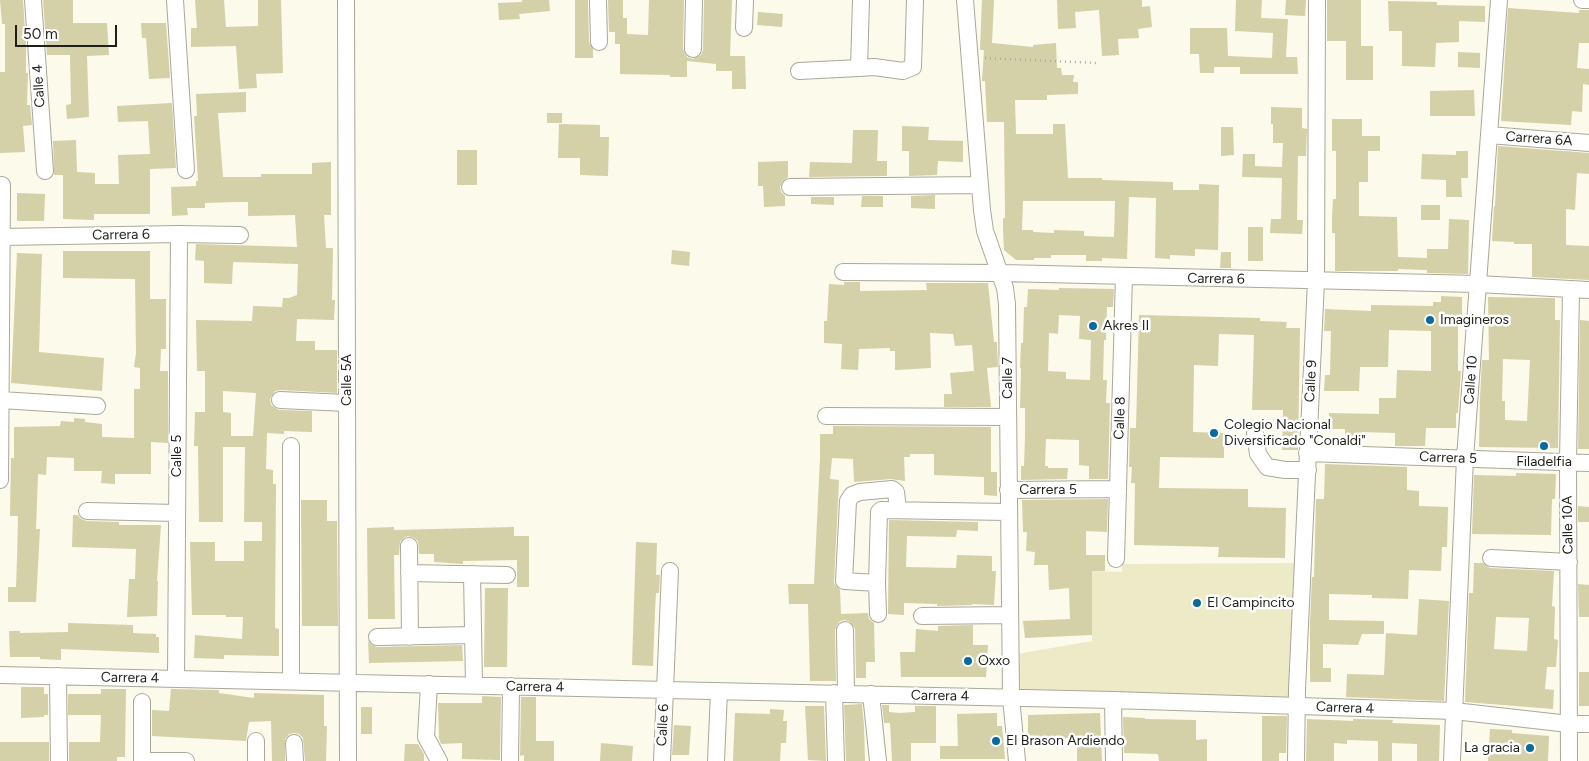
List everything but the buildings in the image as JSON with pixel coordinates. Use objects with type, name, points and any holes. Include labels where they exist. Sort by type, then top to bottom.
[{"type":"street","name":"Calle 4","points":[[33,0],[45,171]]},
{"type":"street","points":[[175,0],[186,170]]},
{"type":"street","name":"Calle 5A","points":[[346,0],[348,761]]},
{"type":"street","points":[[598,0],[599,42]]},
{"type":"street","points":[[693,49],[694,0]]},
{"type":"street","points":[[744,0],[744,28]]},
{"type":"street","points":[[859,68],[861,0]]},
{"type":"street","points":[[800,71],[874,67],[903,71],[913,67],[916,0]]},
{"type":"street","name":"Calle 7","points":[[964,0],[985,231],[1005,288],[1008,321],[1008,512],[1011,697],[1017,761]]},
{"type":"street","name":"Calle 9","points":[[1296,761],[1316,281],[1317,0]]},
{"type":"street","name":"Calle 10","points":[[1452,761],[1465,458],[1499,0]]},
{"type":"street","points":[[1582,0],[1589,0]]},
{"type":"street","name":"Carrera 6A","points":[[1489,135],[1589,143]]},
{"type":"street","points":[[0,480],[2,184]]},
{"type":"street","points":[[790,187],[980,185]]},
{"type":"street","name":"Carrera 6","points":[[2,237],[179,234],[240,235]]},
{"type":"street","name":"Calle 5","points":[[176,679],[179,234]]},
{"type":"street","name":"Carrera 6","points":[[843,272],[1001,273],[1478,284],[1589,290]]},
{"type":"street","name":"Calle 8","points":[[1116,559],[1124,276]]},
{"type":"street","name":"Calle 10A","points":[[1569,761],[1568,462],[1571,289]]},
{"type":"street","points":[[1,400],[97,406]]},
{"type":"street","points":[[280,400],[347,403]]},
{"type":"street","points":[[826,416],[1008,417]]},
{"type":"street","points":[[1255,432],[1258,454],[1267,467],[1285,470],[1308,470]]},
{"type":"street","points":[[290,446],[291,681]]},
{"type":"street","name":"Carrera 5","points":[[1308,453],[1589,463]]},
{"type":"street","points":[[877,583],[844,581],[848,501],[852,495],[860,492],[892,489],[896,492],[898,510]]},
{"type":"street","name":"Carrera 5","points":[[1008,490],[1118,489]]},
{"type":"street","points":[[878,614],[879,512],[881,510],[1008,512]]},
{"type":"street","points":[[88,511],[177,513]]},
{"type":"street","points":[[409,546],[410,637]]},
{"type":"street","points":[[1491,558],[1569,562]]},
{"type":"street","name":"Calle 6","points":[[662,761],[670,571]]},
{"type":"street","points":[[409,573],[507,575]]},
{"type":"street","points":[[472,574],[474,685]]},
{"type":"street","points":[[922,616],[1010,615]]},
{"type":"street","points":[[836,761],[845,630]]},
{"type":"street","points":[[377,637],[473,636]]},
{"type":"street","name":"Carrera 4","points":[[0,675],[1113,700],[1454,711],[1569,724],[1589,724]]},
{"type":"street","points":[[58,676],[59,761]]},
{"type":"street","points":[[428,684],[426,737],[439,761]]},
{"type":"street","points":[[510,761],[511,686]]},
{"type":"street","points":[[716,761],[719,691]]},
{"type":"street","points":[[871,694],[878,761]]},
{"type":"street","points":[[1113,700],[1114,761]]},
{"type":"street","points":[[142,702],[142,761],[186,761]]},
{"type":"street","points":[[256,741],[256,761]]},
{"type":"street","points":[[294,743],[295,761]]},
{"type":"path","points":[[968,57],[1096,63]]},
{"type":"shaded area","name":"El Campincito","points":[[1303,563],[1297,706],[1011,697],[1011,655],[1092,641],[1092,571],[1122,572],[1122,564]]},
{"type":"place","name":"Imagineros","points":[[1430,320]]},
{"type":"place","name":"Akres II","points":[[1093,326]]},
{"type":"place","name":"Colegio Nacional Diversificado \"Conaldi\"","points":[[1214,433]]},
{"type":"place","name":"Filadelfia","points":[[1544,446]]},
{"type":"place","name":"El Campincito","points":[[1197,603]]},
{"type":"place","name":"Oxxo","points":[[968,661]]},
{"type":"place","name":"El Brason Ardiendo","points":[[996,741]]},
{"type":"place","name":"La gracia","points":[[1530,748]]}]
